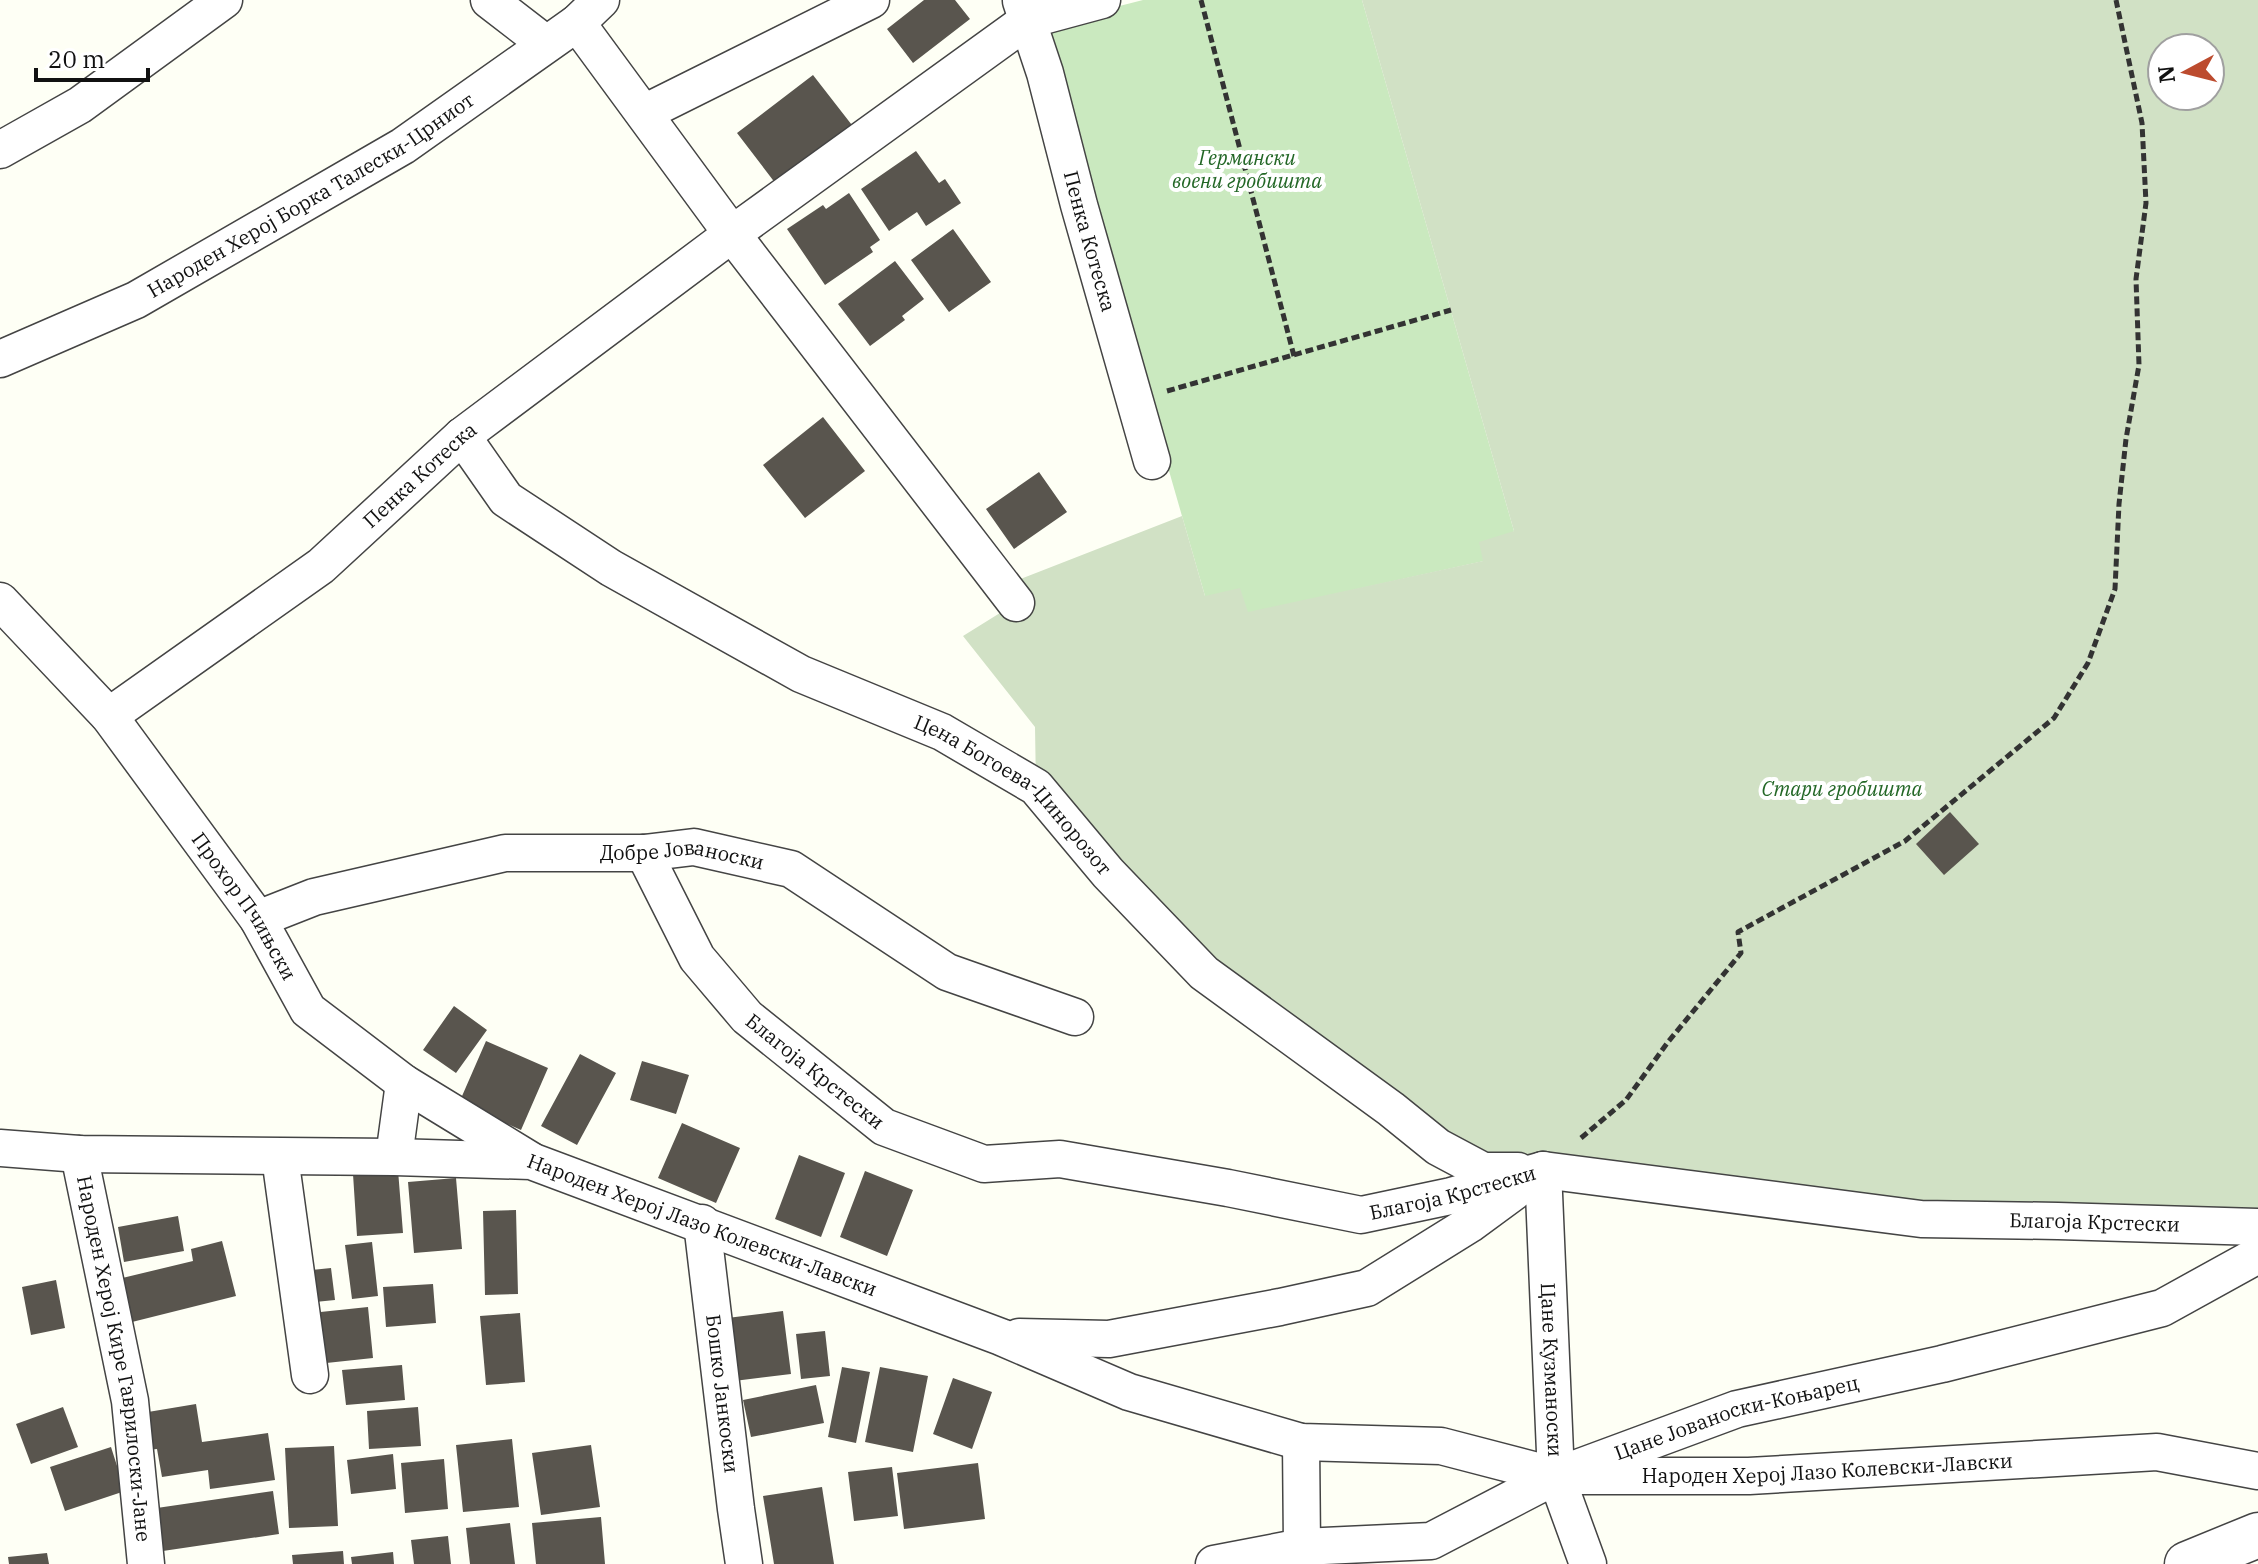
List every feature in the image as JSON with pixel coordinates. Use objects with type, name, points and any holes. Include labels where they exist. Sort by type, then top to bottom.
[{"type":"street","points":[[0,150],[80,105],[224,0]]},
{"type":"street","points":[[489,0],[546,44]]},
{"type":"street","points":[[644,113],[871,0]]},
{"type":"street","name":"Пенка Котеска","points":[[109,716],[321,566],[462,436],[1024,10],[1102,0]]},
{"type":"street","name":"Пенка Котеска","points":[[1024,10],[1045,73],[1152,461]]},
{"type":"street","points":[[589,11],[644,113],[732,234],[1016,603]]},
{"type":"street","name":"Народен Херој Борка Талески-Црниот","points":[[0,359],[136,300],[403,146],[589,11]]},
{"type":"street","name":"Цена Богоева-Џинорозот","points":[[462,436],[506,499],[611,568],[801,674],[942,732],[1036,787],[1108,873],[1204,973],[1391,1109],[1438,1147],[1483,1171],[1543,1170]]},
{"type":"street","name":"Прохор Пчињски","points":[[0,601],[109,716],[258,919],[308,1010],[404,1083],[531,1161]]},
{"type":"street","name":"Добре Јованоски","points":[[258,919],[314,897],[505,853],[644,853],[694,847],[791,869],[947,972],[1075,1017]]},
{"type":"street","name":"Благоја Крстески","points":[[644,853],[697,958],[747,1017],[884,1127],[984,1164],[1060,1159],[1361,1215],[1451,1196],[1543,1170],[1921,1219],[2258,1227]]},
{"type":"street","points":[[394,1157],[404,1083]]},
{"type":"street","name":"Народен Херој Лазо Колевски-Лавски","points":[[0,1148],[79,1154],[531,1161],[1001,1337],[1129,1392],[1301,1442],[1441,1446],[1556,1476],[1749,1476],[2157,1452],[2258,1471]]},
{"type":"street","name":"Народен Херој Кире Гаврилоски-Јанe","points":[[79,1154],[130,1401],[146,1564]]},
{"type":"street","points":[[280,1157],[310,1375]]},
{"type":"street","name":"Народен Херој Лазо Колевски-Лавски","points":[[1001,1337],[1109,1339],[1367,1288],[1470,1224],[1543,1170]]},
{"type":"street","name":"Цане Кузманоски","points":[[1543,1170],[1556,1476],[1588,1564]]},
{"type":"street","name":"Бошко Јанкоски","points":[[702,1223],[744,1564]]},
{"type":"street","name":"Цане Јованоски-Коњарец","points":[[1214,1564],[1302,1547],[1431,1541],[1556,1476],[1737,1409],[1942,1364],[2162,1308],[2258,1255]]},
{"type":"street","points":[[1301,1442],[1302,1547]]},
{"type":"street","points":[[2187,1564],[2258,1535]]},
{"type":"path","points":[[1201,0],[1294,356]]},
{"type":"path","points":[[1543,1170],[1626,1100],[1668,1042],[1741,953],[1738,932],[1905,841],[2054,718],[2088,663],[2115,589],[2123,465],[2139,365],[2136,279],[2146,203],[2142,123],[2116,0]]},
{"type":"path","points":[[1162,392],[1451,310]]},
{"type":"green space","name":"Германски воени гробишта","points":[[1143,0],[1362,0],[1514,531],[1484,561],[1248,613],[1205,596],[1041,26]]},
{"type":"green space","name":"Стари гробишта","points":[[1362,0],[2258,0],[2258,1220],[2249,1226],[1483,1171],[1312,1053],[1036,787],[1035,727],[963,636],[1016,603],[1013,582],[1182,516],[1205,596],[1240,588],[1248,612],[1483,561],[1479,542],[1514,531]]},
{"type":"building","points":[[924,0],[955,0],[970,19],[913,63],[887,29]]},
{"type":"building","points":[[813,75],[855,129],[779,188],[737,133]]},
{"type":"building","points":[[916,151],[939,183],[945,179],[961,203],[926,226],[917,212],[889,231],[861,189]]},
{"type":"building","points":[[849,193],[880,240],[870,247],[873,252],[825,285],[787,229],[823,205],[826,209]]},
{"type":"building","points":[[953,229],[991,282],[949,312],[911,260]]},
{"type":"building","points":[[895,261],[924,299],[902,316],[905,320],[870,346],[838,304]]},
{"type":"building","points":[[823,417],[865,471],[805,518],[763,465]]},
{"type":"building","points":[[1039,472],[1067,512],[1014,549],[986,509]]},
{"type":"building","points":[[1950,812],[1979,844],[1944,875],[1916,844]]},
{"type":"building","points":[[454,1006],[487,1030],[456,1073],[423,1050]]},
{"type":"building","points":[[486,1041],[548,1068],[521,1130],[459,1103]]},
{"type":"building","points":[[580,1054],[616,1073],[577,1145],[541,1126]]},
{"type":"building","points":[[642,1061],[689,1075],[676,1114],[630,1100]]},
{"type":"building","points":[[682,1123],[740,1148],[716,1203],[658,1178]]},
{"type":"building","points":[[799,1155],[845,1173],[821,1237],[775,1219]]},
{"type":"building","points":[[398,1170],[403,1233],[357,1236],[353,1174]]},
{"type":"building","points":[[865,1171],[913,1190],[887,1256],[840,1237]]},
{"type":"building","points":[[456,1178],[462,1249],[414,1253],[408,1182]]},
{"type":"building","points":[[516,1210],[518,1294],[485,1295],[483,1211]]},
{"type":"building","points":[[178,1216],[184,1251],[124,1262],[118,1227]]},
{"type":"building","points":[[222,1241],[236,1296],[124,1324],[114,1280],[193,1261],[191,1249]]},
{"type":"building","points":[[372,1242],[378,1296],[352,1299],[345,1245]]},
{"type":"building","points":[[331,1268],[335,1300],[305,1303],[302,1271]]},
{"type":"building","points":[[56,1280],[65,1328],[31,1335],[22,1287]]},
{"type":"building","points":[[433,1284],[436,1323],[386,1327],[383,1287]]},
{"type":"building","points":[[368,1307],[373,1358],[317,1364],[311,1313]]},
{"type":"building","points":[[783,1311],[791,1374],[726,1382],[719,1319]]},
{"type":"building","points":[[520,1313],[525,1382],[486,1385],[480,1316]]},
{"type":"building","points":[[825,1331],[830,1376],[801,1379],[796,1334]]},
{"type":"building","points":[[402,1365],[405,1400],[346,1405],[342,1370]]},
{"type":"building","points":[[842,1367],[870,1372],[856,1443],[828,1437]]},
{"type":"building","points":[[880,1367],[928,1376],[913,1452],[865,1442]]},
{"type":"building","points":[[953,1378],[992,1392],[972,1449],[933,1434]]},
{"type":"building","points":[[816,1385],[824,1423],[751,1437],[743,1400]]},
{"type":"building","points":[[196,1404],[202,1442],[268,1433],[275,1480],[210,1489],[208,1470],[162,1477],[157,1449],[147,1450],[142,1413]]},
{"type":"building","points":[[63,1407],[78,1447],[31,1464],[16,1424]]},
{"type":"building","points":[[418,1407],[421,1446],[369,1449],[367,1411]]},
{"type":"building","points":[[512,1439],[519,1507],[463,1512],[456,1445]]},
{"type":"building","points":[[591,1445],[600,1507],[541,1515],[532,1453]]},
{"type":"building","points":[[334,1446],[338,1526],[289,1528],[285,1448]]},
{"type":"building","points":[[111,1447],[125,1491],[65,1511],[50,1467]]},
{"type":"building","points":[[393,1454],[396,1489],[351,1494],[347,1460]]},
{"type":"building","points":[[444,1459],[448,1509],[405,1513],[401,1463]]},
{"type":"building","points":[[978,1463],[985,1519],[904,1529],[897,1473]]},
{"type":"building","points":[[892,1467],[898,1516],[854,1521],[848,1472]]},
{"type":"building","points":[[822,1487],[834,1564],[774,1564],[763,1496]]},
{"type":"building","points":[[273,1491],[279,1534],[156,1552],[150,1509]]},
{"type":"building","points":[[601,1517],[605,1564],[536,1564],[532,1523]]},
{"type":"building","points":[[510,1523],[515,1564],[470,1564],[466,1528]]},
{"type":"building","points":[[448,1536],[451,1564],[414,1564],[411,1540]]},
{"type":"building","points":[[343,1551],[344,1564],[293,1564],[292,1555]]},
{"type":"building","points":[[393,1552],[394,1564],[352,1564],[351,1557]]},
{"type":"building","points":[[47,1553],[49,1564],[9,1564],[8,1557]]}]
